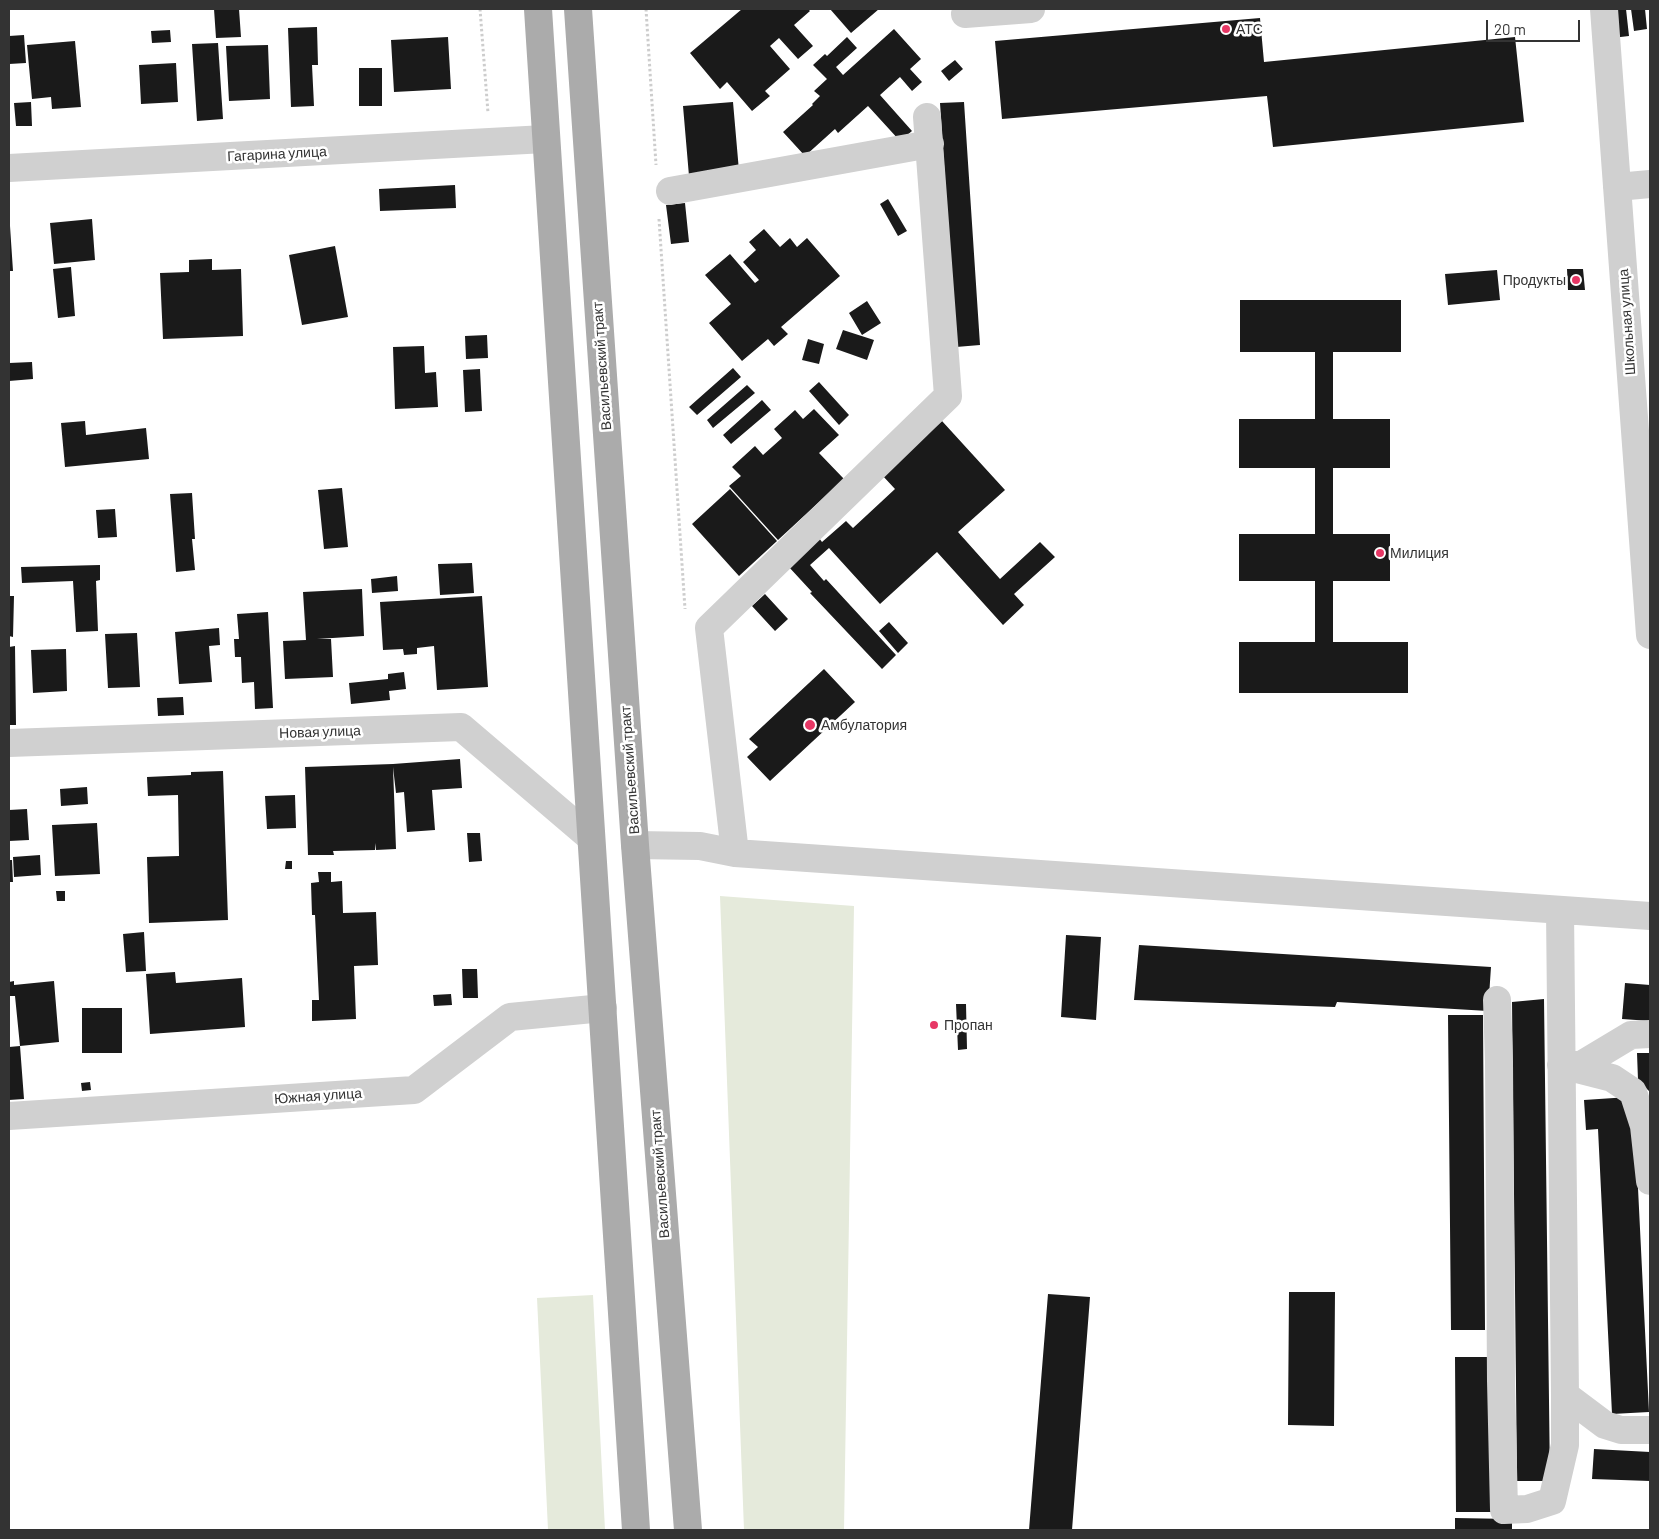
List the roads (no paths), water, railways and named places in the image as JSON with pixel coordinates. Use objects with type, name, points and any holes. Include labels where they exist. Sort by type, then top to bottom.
[{"type":"main road","points":[[538,9],[636,1530]]},
{"type":"main road","name":"Васильевский тракт","points":[[578,9],[635,845],[688,1530]]},
{"type":"street","points":[[965,14],[1031,9]]},
{"type":"street","name":"Школьная улица","points":[[1604,9],[1650,620]]},
{"type":"street","points":[[735,853],[709,628],[948,396],[927,117]]},
{"type":"street","name":"Гагарина улица","points":[[9,168],[490,143],[545,138]]},
{"type":"street","points":[[663,179],[930,144]]},
{"type":"street","points":[[1617,187],[1650,184]]},
{"type":"street","name":"Новая улица","points":[[9,743],[461,727],[590,838]]},
{"type":"street","points":[[635,845],[700,846],[735,853],[1650,916]]},
{"type":"street","points":[[1496,1000],[1499,1062],[1501,1381],[1504,1510],[1527,1509],[1552,1501],[1565,1445],[1560,910]]},
{"type":"street","name":"Южная улица","points":[[9,1116],[414,1090],[510,1018],[603,1008]]},
{"type":"street","points":[[1562,1065],[1581,1065],[1631,1035],[1650,1034]]},
{"type":"street","points":[[1562,1065],[1612,1078],[1632,1092],[1644,1126],[1650,1181]]},
{"type":"street","points":[[1565,1395],[1605,1426],[1622,1430],[1650,1430]]},
{"type":"place","name":"АТС","points":[[1226,29]]},
{"type":"place","name":"Продукты","points":[[1576,280]]},
{"type":"place","name":"Милиция","points":[[1380,553]]},
{"type":"place","name":"Амбулатория","points":[[810,725]]},
{"type":"place","name":"Пропан","points":[[934,1025]]}]
